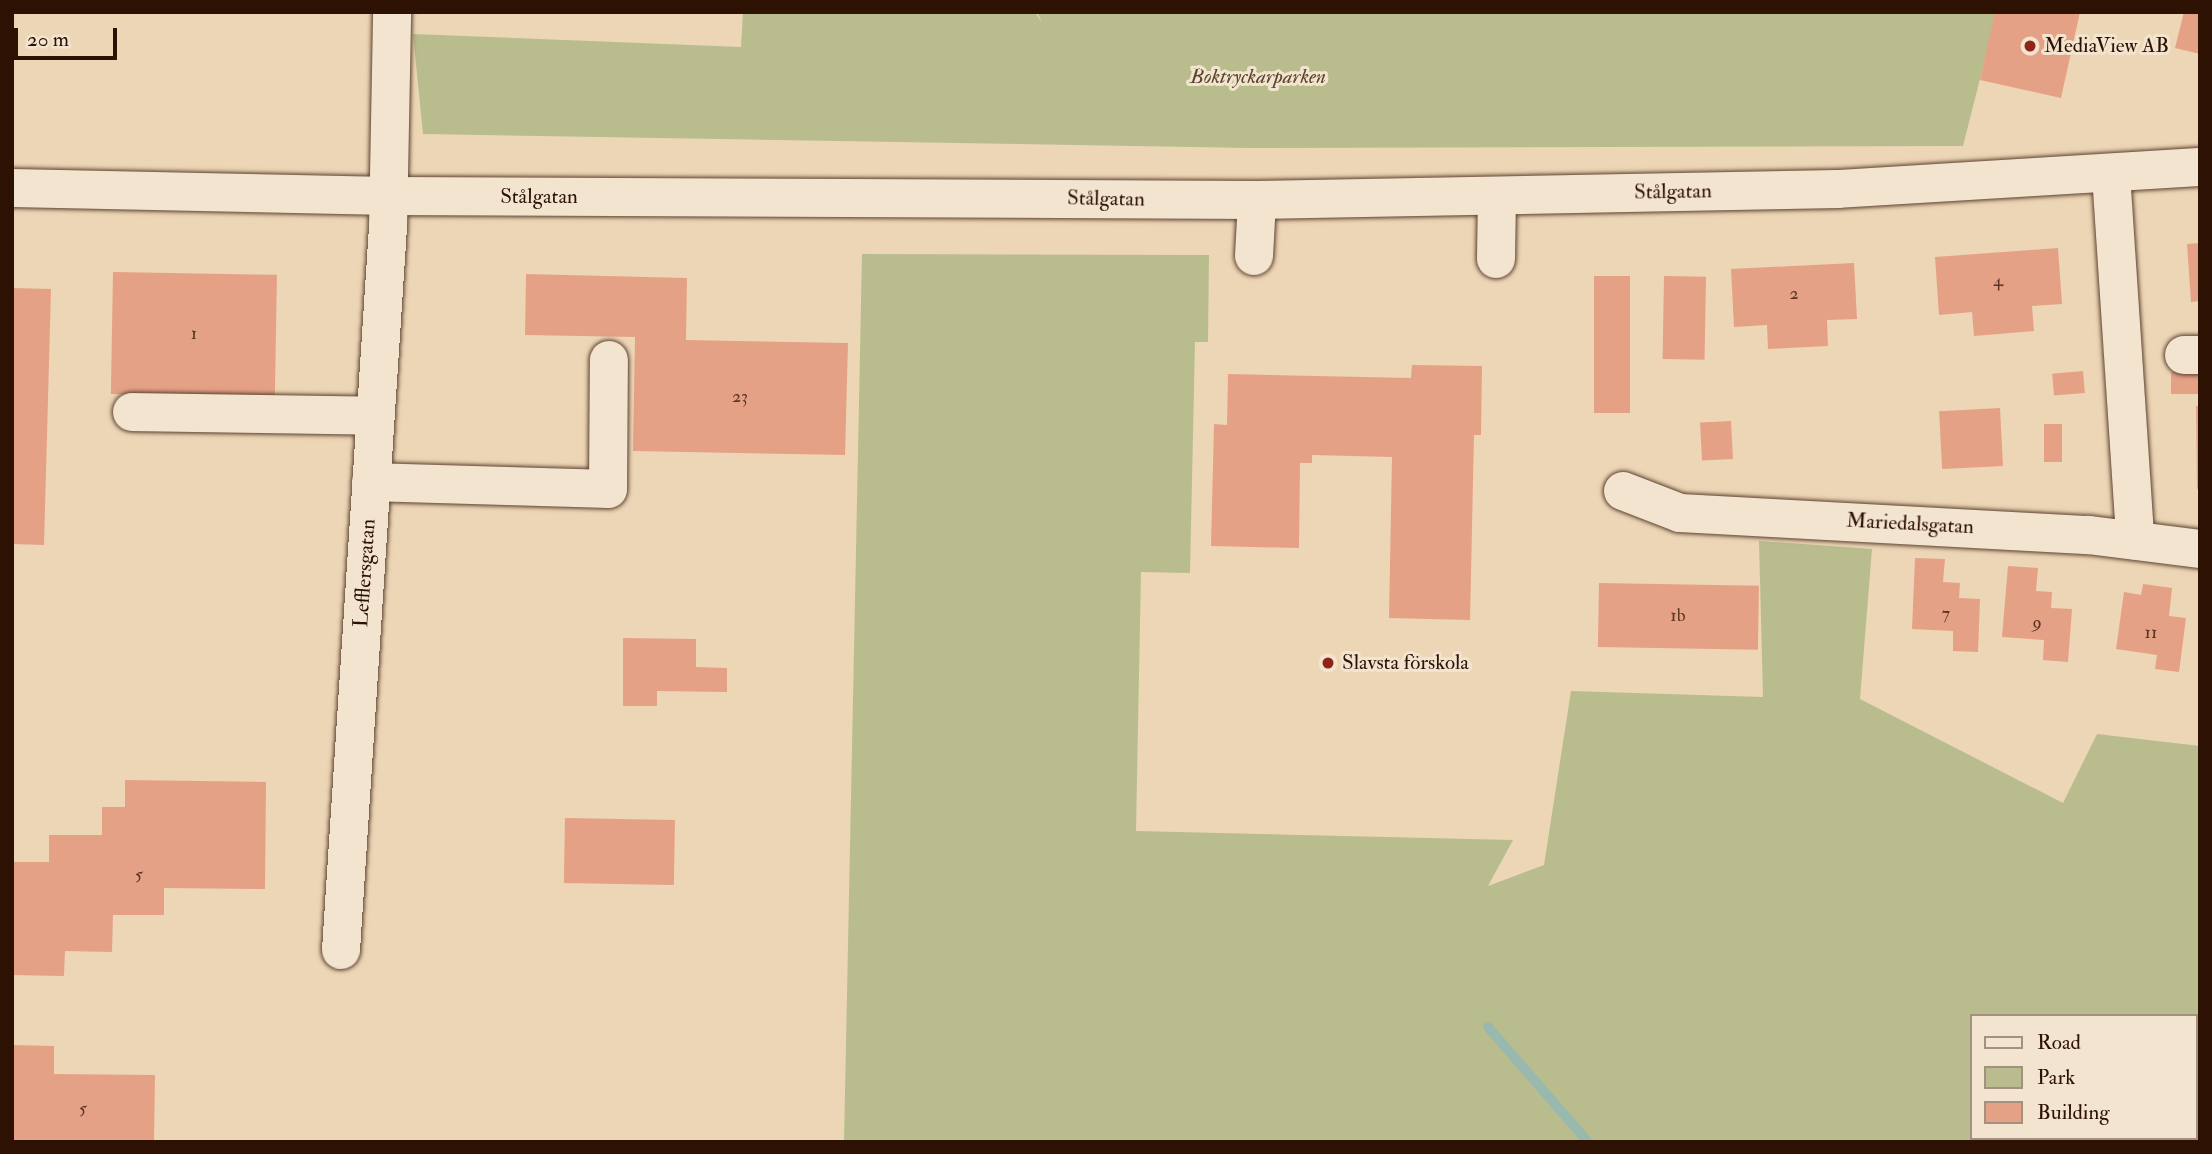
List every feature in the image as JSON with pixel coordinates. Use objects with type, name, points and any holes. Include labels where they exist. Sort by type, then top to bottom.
[{"type":"street","name":"Lefflersgatan","points":[[341,950],[389,197],[392,12]]},
{"type":"street","name":"Stålgatan","points":[[12,188],[389,197],[1257,200],[1838,189],[2200,167]]},
{"type":"street","points":[[2111,174],[2135,540]]},
{"type":"street","points":[[1496,259],[1497,196]]},
{"type":"street","points":[[1254,256],[1257,200]]},
{"type":"street","points":[[371,482],[608,489],[609,360]]},
{"type":"street","points":[[132,412],[375,416]]},
{"type":"street","name":"Mariedalsgatan","points":[[1623,491],[1680,513],[1908,522],[2135,540],[2200,549]]},
{"type":"green space","name":"Boktryckarparken","points":[[743,12],[1035,12],[1042,23],[1037,12],[1997,12],[1963,146],[1250,148],[423,134],[413,34],[741,47]]},
{"type":"green space","points":[[862,254],[1209,255],[1208,342],[1195,342],[1190,573],[1141,572],[1136,831],[1513,840],[1488,886],[1544,865],[1571,691],[1763,697],[1759,541],[1872,549],[1860,699],[2063,803],[2097,734],[2200,746],[2200,1142],[844,1142]]},
{"type":"building","name":"MediaView AB","points":[[1995,12],[2080,12],[2061,98],[1980,80]]},
{"type":"building","points":[[2184,12],[2200,12],[2200,54],[2175,48]]},
{"type":"building","points":[[2200,243],[2200,301],[2191,302],[2187,244]]},
{"type":"building","points":[[2058,248],[2062,304],[2032,306],[2034,331],[1974,336],[1972,312],[1939,315],[1935,257]]},
{"type":"building","points":[[1854,263],[1857,319],[1827,320],[1828,346],[1768,349],[1767,325],[1734,327],[1731,269]]},
{"type":"building","points":[[113,272],[277,275],[275,397],[111,394]]},
{"type":"building","points":[[526,274],[687,278],[686,340],[848,343],[845,455],[633,451],[635,337],[525,335]]},
{"type":"building","points":[[1594,276],[1630,276],[1630,413],[1594,413]]},
{"type":"building","points":[[1664,276],[1706,277],[1705,360],[1663,359]]},
{"type":"building","points":[[12,288],[51,289],[44,545],[12,544]]},
{"type":"building","points":[[1412,365],[1482,366],[1481,435],[1474,435],[1470,620],[1389,618],[1392,457],[1312,455],[1312,463],[1300,463],[1299,548],[1211,546],[1214,424],[1227,425],[1228,374],[1411,378]]},
{"type":"building","points":[[2083,371],[2085,393],[2054,396],[2052,374]]},
{"type":"building","points":[[2171,372],[2200,372],[2200,394],[2171,394]]},
{"type":"building","points":[[2196,406],[2200,406],[2200,489],[2197,489]]},
{"type":"building","points":[[2000,408],[2003,466],[1942,469],[1939,411]]},
{"type":"building","points":[[1731,421],[1733,459],[1702,461],[1700,423]]},
{"type":"building","points":[[2044,424],[2062,424],[2062,462],[2044,462]]},
{"type":"building","points":[[1915,558],[1945,559],[1943,582],[1960,583],[1959,598],[1980,599],[1978,652],[1953,651],[1953,631],[1912,629]]},
{"type":"building","points":[[2008,566],[2038,568],[2036,591],[2052,592],[2051,608],[2072,609],[2068,662],[2043,660],[2044,640],[2002,637]]},
{"type":"building","points":[[1599,583],[1759,586],[1758,650],[1598,647]]},
{"type":"building","points":[[2143,584],[2172,588],[2169,616],[2186,618],[2179,672],[2155,669],[2157,655],[2116,649],[2124,592],[2141,595]]},
{"type":"building","points":[[623,638],[696,639],[696,667],[727,668],[727,692],[657,691],[657,706],[623,706]]},
{"type":"building","points":[[125,780],[266,782],[265,889],[164,888],[164,915],[113,915],[112,952],[65,951],[64,976],[12,975],[12,862],[49,862],[49,835],[102,835],[102,807],[125,807]]},
{"type":"building","points":[[565,818],[675,820],[674,885],[564,883]]},
{"type":"building","points":[[12,1045],[54,1046],[54,1074],[155,1075],[154,1142],[12,1142]]},
{"type":"waterway","points":[[1488,1027],[1588,1142]]},
{"type":"place","name":"MediaView AB","points":[[2030,46]]},
{"type":"place","name":"Slavsta förskola","points":[[1328,663]]}]
